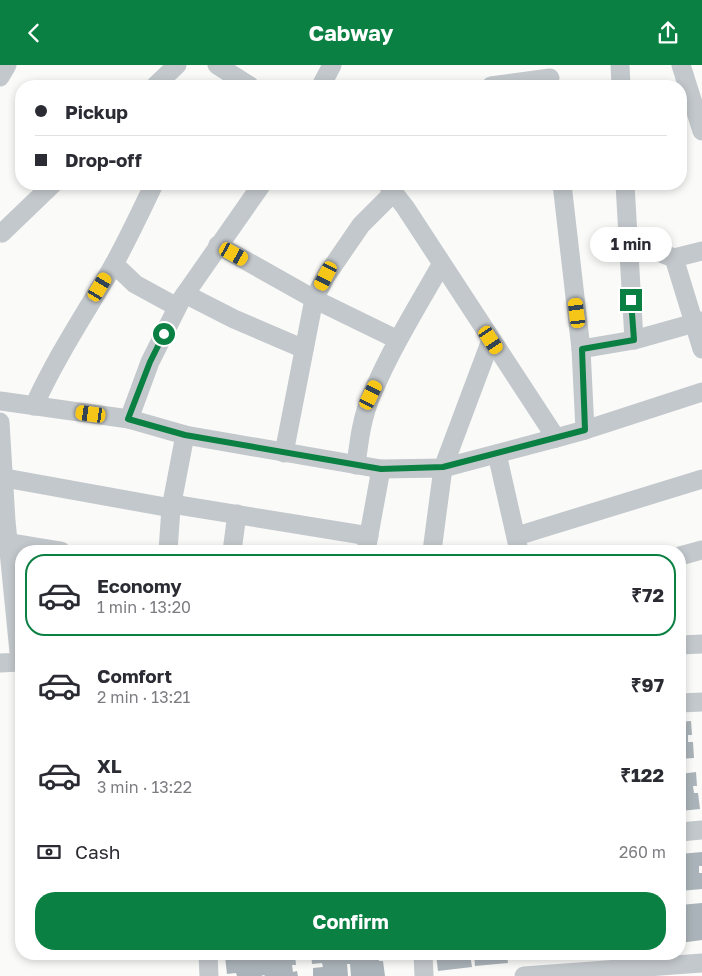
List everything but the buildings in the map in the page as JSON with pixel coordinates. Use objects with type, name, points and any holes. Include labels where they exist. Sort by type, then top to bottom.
[{"type":"street","points":[[0,77],[7,65]]},
{"type":"street","points":[[161,80],[177,65]]},
{"type":"street","points":[[217,65],[238,80]]},
{"type":"street","points":[[324,80],[332,65]]},
{"type":"street","points":[[620,65],[621,80]]},
{"type":"street","points":[[681,65],[686,80]]},
{"type":"street","points":[[526,80],[550,76]]},
{"type":"street","points":[[687,84],[702,131]]},
{"type":"street","points":[[1,233],[47,190]]},
{"type":"street","points":[[34,406],[62,351],[114,264],[151,190]]},
{"type":"street","points":[[128,419],[150,362],[181,300],[258,190]]},
{"type":"street","points":[[284,453],[314,299],[326,276],[361,225],[388,190]]},
{"type":"street","points":[[391,190],[556,438]]},
{"type":"street","points":[[563,190],[582,349],[585,430]]},
{"type":"street","points":[[625,190],[634,340]]},
{"type":"street","points":[[628,241],[674,258],[702,251]]},
{"type":"street","points":[[218,245],[314,299],[398,340]]},
{"type":"street","points":[[674,258],[698,322],[702,349]]},
{"type":"street","points":[[114,264],[135,284],[234,319],[304,349]]},
{"type":"street","points":[[356,465],[360,435],[371,395],[398,340],[441,265]]},
{"type":"street","points":[[582,349],[634,340],[698,322]]},
{"type":"street","points":[[433,545],[443,467],[491,340]]},
{"type":"street","points":[[0,401],[128,419],[185,435],[381,469],[443,467],[585,430],[702,392]]},
{"type":"street","points":[[0,422],[4,542],[15,620]]},
{"type":"street","points":[[168,545],[171,506],[185,435]]},
{"type":"street","points":[[497,454],[518,544],[702,479]]},
{"type":"street","points":[[2,477],[171,506],[236,514],[368,544],[381,469]]},
{"type":"street","points":[[233,545],[236,514]]},
{"type":"street","points":[[4,542],[23,545]]},
{"type":"street","points":[[686,555],[702,550]]},
{"type":"street","points":[[686,645],[702,644]]},
{"type":"street","points":[[0,663],[15,662]]},
{"type":"street","points":[[686,703],[702,702]]},
{"type":"street","points":[[686,831],[702,830]]},
{"type":"street","points":[[208,960],[209,976]]},
{"type":"street","points":[[423,960],[424,976]]},
{"type":"street","points":[[524,976],[633,966],[702,963]]},
{"type":"route","points":[[164,334],[150,362],[128,419],[185,435],[335,462],[381,469],[443,467],[585,430],[582,349],[634,340],[631,300]]}]
